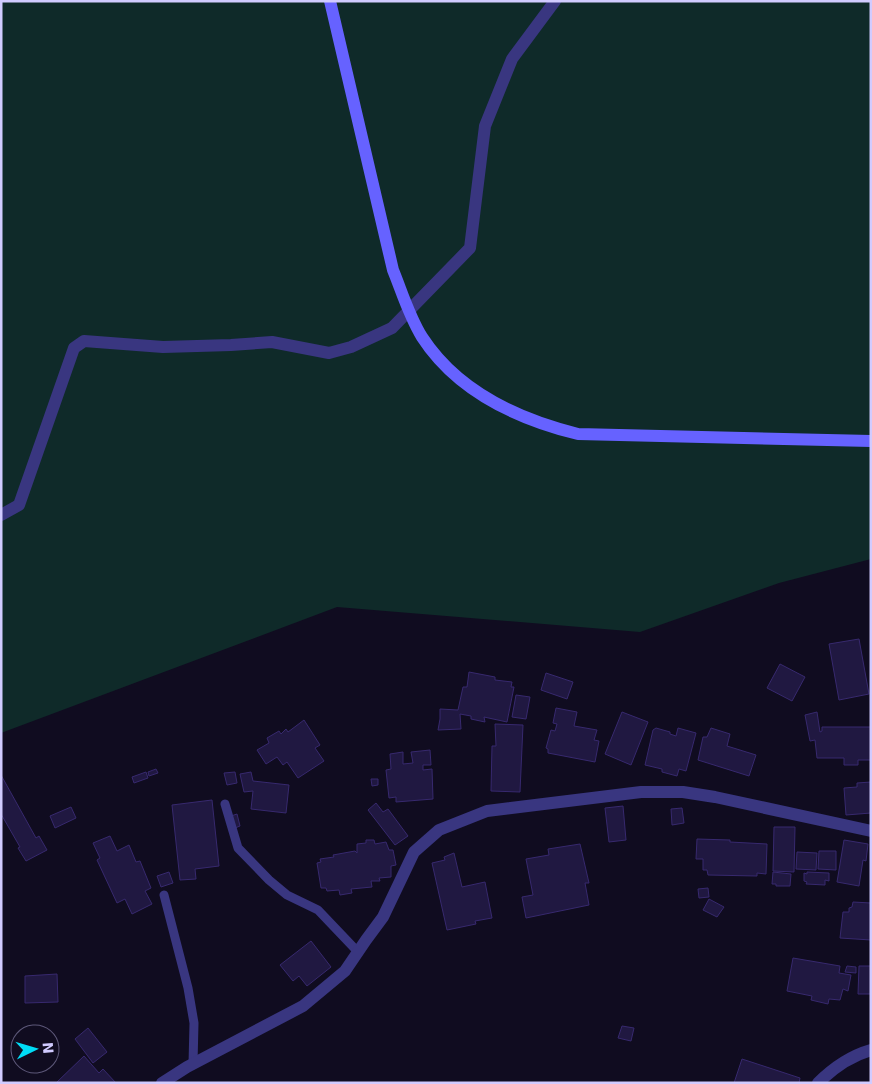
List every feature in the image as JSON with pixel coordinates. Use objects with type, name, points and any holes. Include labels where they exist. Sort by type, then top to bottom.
[{"type":"street","points":[[330,1],[394,270],[409,311],[422,337],[455,376],[503,408],[546,426],[578,434],[871,441]]},
{"type":"street","points":[[1,515],[19,505],[74,348],[84,341],[163,347],[272,342],[328,353],[351,347],[392,328],[470,248],[485,126],[512,59],[555,1]]},
{"type":"street","points":[[162,1083],[193,1064],[303,1006],[345,971],[383,917],[414,852],[439,830],[488,811],[641,792],[683,792],[715,797],[871,831]]},
{"type":"street","points":[[818,1083],[831,1070],[857,1054],[871,1050]]},
{"type":"lane","points":[[225,804],[238,848],[269,880],[287,895],[318,910],[358,952]]},
{"type":"lane","points":[[164,896],[188,988],[194,1023],[193,1064]]},
{"type":"green space","points":[[1,1],[871,1],[871,559],[779,583],[640,632],[337,607],[1,733]]},
{"type":"building","points":[[859,639],[869,694],[839,700],[829,644]]},
{"type":"building","points":[[780,664],[805,677],[792,701],[767,688]]},
{"type":"building","points":[[469,672],[495,677],[495,680],[512,682],[511,687],[514,687],[507,722],[484,717],[485,722],[460,714],[461,729],[438,730],[440,709],[458,710],[463,687],[467,687]]},
{"type":"building","points":[[546,673],[573,682],[567,699],[541,690]]},
{"type":"building","points":[[516,695],[530,697],[526,719],[512,717]]},
{"type":"building","points":[[556,708],[577,712],[574,726],[597,730],[594,740],[599,741],[595,762],[548,753],[546,748],[551,730],[555,731],[557,724],[553,723]]},
{"type":"building","points":[[622,712],[648,722],[631,765],[605,754]]},
{"type":"building","points":[[817,712],[820,732],[822,727],[871,727],[871,760],[858,760],[858,765],[844,765],[844,758],[817,758],[815,740],[810,741],[805,715]]},
{"type":"building","points":[[304,720],[320,745],[315,748],[324,761],[298,778],[287,762],[283,765],[277,757],[266,764],[257,750],[269,743],[267,738],[279,731],[281,734],[286,729],[288,732]]},
{"type":"building","points":[[495,724],[523,725],[520,792],[491,791],[492,746],[496,746]]},
{"type":"building","points":[[656,728],[676,736],[678,728],[696,733],[686,771],[679,769],[677,776],[662,772],[662,769],[645,765],[653,730]]},
{"type":"building","points":[[711,728],[730,734],[727,746],[756,755],[749,776],[698,760],[703,737],[707,737]]},
{"type":"building","points":[[430,750],[431,765],[423,765],[423,770],[432,769],[433,799],[396,802],[396,797],[389,798],[386,770],[391,769],[390,754],[403,752],[403,764],[413,763],[411,752]]},
{"type":"building","points":[[156,769],[158,773],[149,776],[148,772]]},
{"type":"building","points":[[146,772],[148,778],[134,783],[132,777]]},
{"type":"building","points":[[235,772],[237,783],[227,785],[224,773]]},
{"type":"building","points":[[251,772],[253,781],[289,785],[286,813],[251,809],[253,791],[244,792],[240,774]]},
{"type":"building","points":[[1,775],[36,838],[39,836],[47,850],[26,861],[1,814]]},
{"type":"building","points":[[371,779],[378,779],[378,785],[372,786]]},
{"type":"building","points":[[871,782],[871,813],[846,815],[844,788],[857,787],[857,783]]},
{"type":"building","points":[[212,800],[219,866],[195,869],[196,879],[180,880],[172,805]]},
{"type":"building","points":[[376,803],[383,812],[388,809],[408,836],[395,845],[368,810]]},
{"type":"building","points":[[623,806],[626,840],[609,842],[605,808]]},
{"type":"building","points":[[71,807],[76,818],[55,828],[50,816]]},
{"type":"building","points":[[682,808],[684,823],[672,825],[671,809]]},
{"type":"building","points":[[237,814],[240,826],[235,828],[231,816]]},
{"type":"building","points":[[774,827],[795,827],[794,872],[773,871]]},
{"type":"building","points":[[110,836],[117,851],[129,845],[136,862],[140,861],[151,888],[145,891],[152,904],[132,914],[125,899],[117,903],[97,860],[100,858],[93,843]]},
{"type":"building","points":[[697,839],[767,844],[766,874],[757,873],[757,876],[708,875],[707,870],[703,870],[703,859],[696,859]]},
{"type":"building","points":[[366,840],[374,840],[375,844],[386,842],[389,850],[393,850],[396,865],[391,866],[391,877],[379,878],[380,881],[371,881],[372,887],[351,889],[352,893],[340,895],[339,890],[327,891],[326,888],[321,888],[317,863],[321,862],[320,859],[355,851],[357,853],[357,844],[366,843]]},
{"type":"building","points":[[844,840],[868,844],[866,861],[863,860],[859,886],[837,882]]},
{"type":"building","points":[[580,844],[589,883],[585,883],[589,905],[526,918],[522,897],[533,895],[526,859],[549,855],[548,849]]},
{"type":"building","points":[[819,851],[836,851],[836,870],[818,869]]},
{"type":"building","points":[[797,852],[817,853],[816,870],[796,869]]},
{"type":"building","points":[[454,853],[462,887],[485,882],[492,918],[475,921],[476,924],[447,930],[432,863],[445,860],[444,857]]},
{"type":"building","points":[[169,872],[173,883],[161,887],[157,876]]},
{"type":"building","points":[[773,872],[791,874],[790,886],[776,886],[776,884],[772,884]]},
{"type":"building","points":[[807,872],[829,873],[829,881],[825,880],[825,885],[806,884],[804,873],[807,874]]},
{"type":"building","points":[[708,888],[709,897],[699,898],[698,889]]},
{"type":"building","points":[[709,899],[724,907],[717,917],[703,910]]},
{"type":"building","points":[[853,902],[871,903],[871,940],[840,938],[843,912],[849,912]]},
{"type":"building","points":[[311,941],[331,967],[307,986],[299,976],[293,981],[280,965]]},
{"type":"building","points":[[793,958],[840,966],[839,973],[851,975],[848,991],[843,989],[840,1000],[829,999],[828,1004],[811,1000],[812,996],[787,991]]},
{"type":"building","points":[[847,966],[856,967],[856,973],[845,972]]},
{"type":"building","points":[[859,966],[871,966],[871,994],[858,994]]},
{"type":"building","points":[[57,974],[58,1002],[25,1003],[25,976]]},
{"type":"building","points":[[622,1026],[634,1028],[631,1041],[618,1038]]},
{"type":"building","points":[[88,1028],[107,1052],[93,1063],[75,1039]]},
{"type":"building","points":[[84,1056],[99,1073],[103,1069],[116,1083],[56,1083]]},
{"type":"building","points":[[742,1059],[800,1078],[799,1083],[734,1083]]}]
